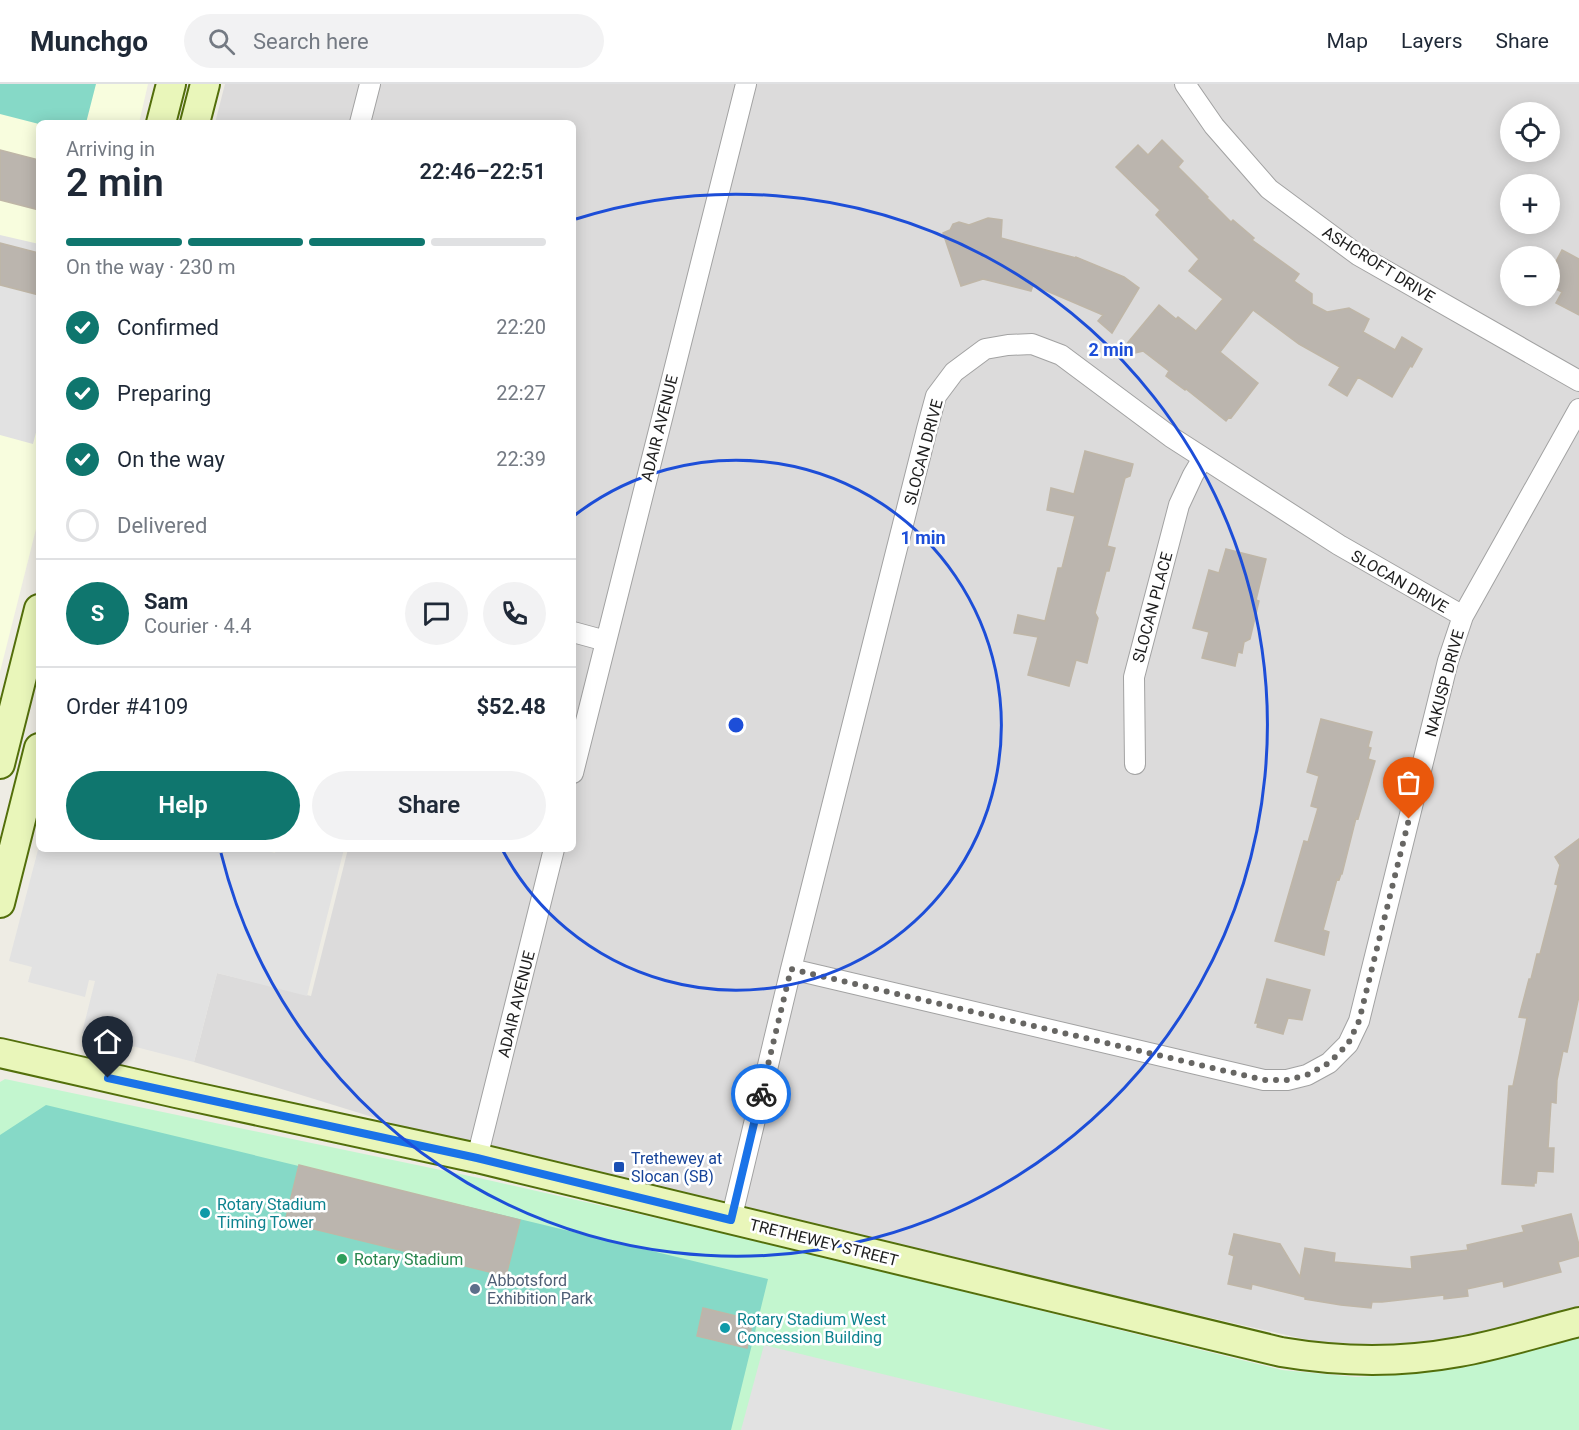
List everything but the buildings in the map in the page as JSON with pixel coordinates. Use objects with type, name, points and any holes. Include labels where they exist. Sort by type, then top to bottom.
[{"type":"street","points":[[162,120],[171,84]]},
{"type":"street","points":[[196,120],[205,84]]},
{"type":"street","points":[[361,120],[370,84]]},
{"type":"street","name":"ADAIR AVENUE","points":[[576,761],[746,84]]},
{"type":"street","name":"ASHCROFT DRIVE","points":[[1185,84],[1214,126],[1269,189],[1278,196],[1358,255],[1579,381]]},
{"type":"street","name":"SLOCAN DRIVE","points":[[731,1220],[791,969],[927,429],[936,396],[954,372],[985,350],[1008,345],[1032,344],[1061,355],[1203,458],[1339,545],[1463,616]]},
{"type":"street","name":"NAKUSP DRIVE","points":[[791,969],[1264,1080],[1287,1080],[1307,1075],[1329,1063],[1348,1044],[1359,1021],[1448,661],[1463,616],[1579,410]]},
{"type":"street","name":"SLOCAN PLACE","points":[[1135,764],[1134,677],[1179,505],[1192,475],[1203,458]]},
{"type":"street","points":[[0,764],[36,621]]},
{"type":"street","points":[[576,633],[606,641]]},
{"type":"street","points":[[0,903],[36,760]]},
{"type":"street","name":"ADAIR AVENUE","points":[[477,1158],[553,852]]},
{"type":"street","name":"TRETHEWEY STREET","points":[[0,1053],[477,1158],[1281,1352],[1359,1361],[1448,1354],[1579,1322]]},
{"type":"shaded area","points":[[0,84],[148,84],[140,120],[36,120],[36,529],[0,672]]},
{"type":"shaded area","points":[[0,84],[96,84],[87,120],[36,120],[36,123],[0,114]]},
{"type":"shaded area","points":[[225,84],[1579,84],[1579,1306],[1460,1336],[1394,1345],[1357,1347],[1317,1342],[486,1152],[194,1062],[217,973],[311,996],[347,852],[576,852],[576,120],[216,120]]},
{"type":"shaded area","points":[[0,235],[36,243],[36,432],[33,444],[0,435]]},
{"type":"shaded area","points":[[37,852],[343,852],[307,996],[217,973],[194,1062],[82,1033],[95,981],[89,980],[85,997],[28,982],[32,967],[9,961]]},
{"type":"shaded area","name":"Rotary Stadium","points":[[46,1105],[768,1279],[731,1430],[0,1430],[0,1135]]},
{"type":"shaded area","points":[[764,1345],[1111,1430],[741,1430]]},
{"type":"green space","name":"Rotary Stadium","points":[[5,1079],[479,1178],[749,1239],[1282,1370],[1356,1377],[1398,1375],[1460,1366],[1579,1338],[1579,1430],[0,1430],[0,1082]]},
{"type":"way so far","points":[[761,1094],[791,969],[1264,1080],[1287,1080],[1307,1075],[1329,1063],[1348,1044],[1359,1021],[1409,819]]},
{"type":"place","name":"Trethewey at Slocan (SB)","points":[[619,1167]]},
{"type":"place","name":"Rotary Stadium Timing Tower","points":[[205,1213]]},
{"type":"place","name":"Rotary Stadium","points":[[342,1259]]},
{"type":"place","name":"Abbotsford Exhibition Park","points":[[475,1289]]},
{"type":"place","name":"Rotary Stadium West Concession Building","points":[[725,1328]]},
{"type":"route","points":[[108,1078],[477,1158],[731,1220],[761,1094]]}]
